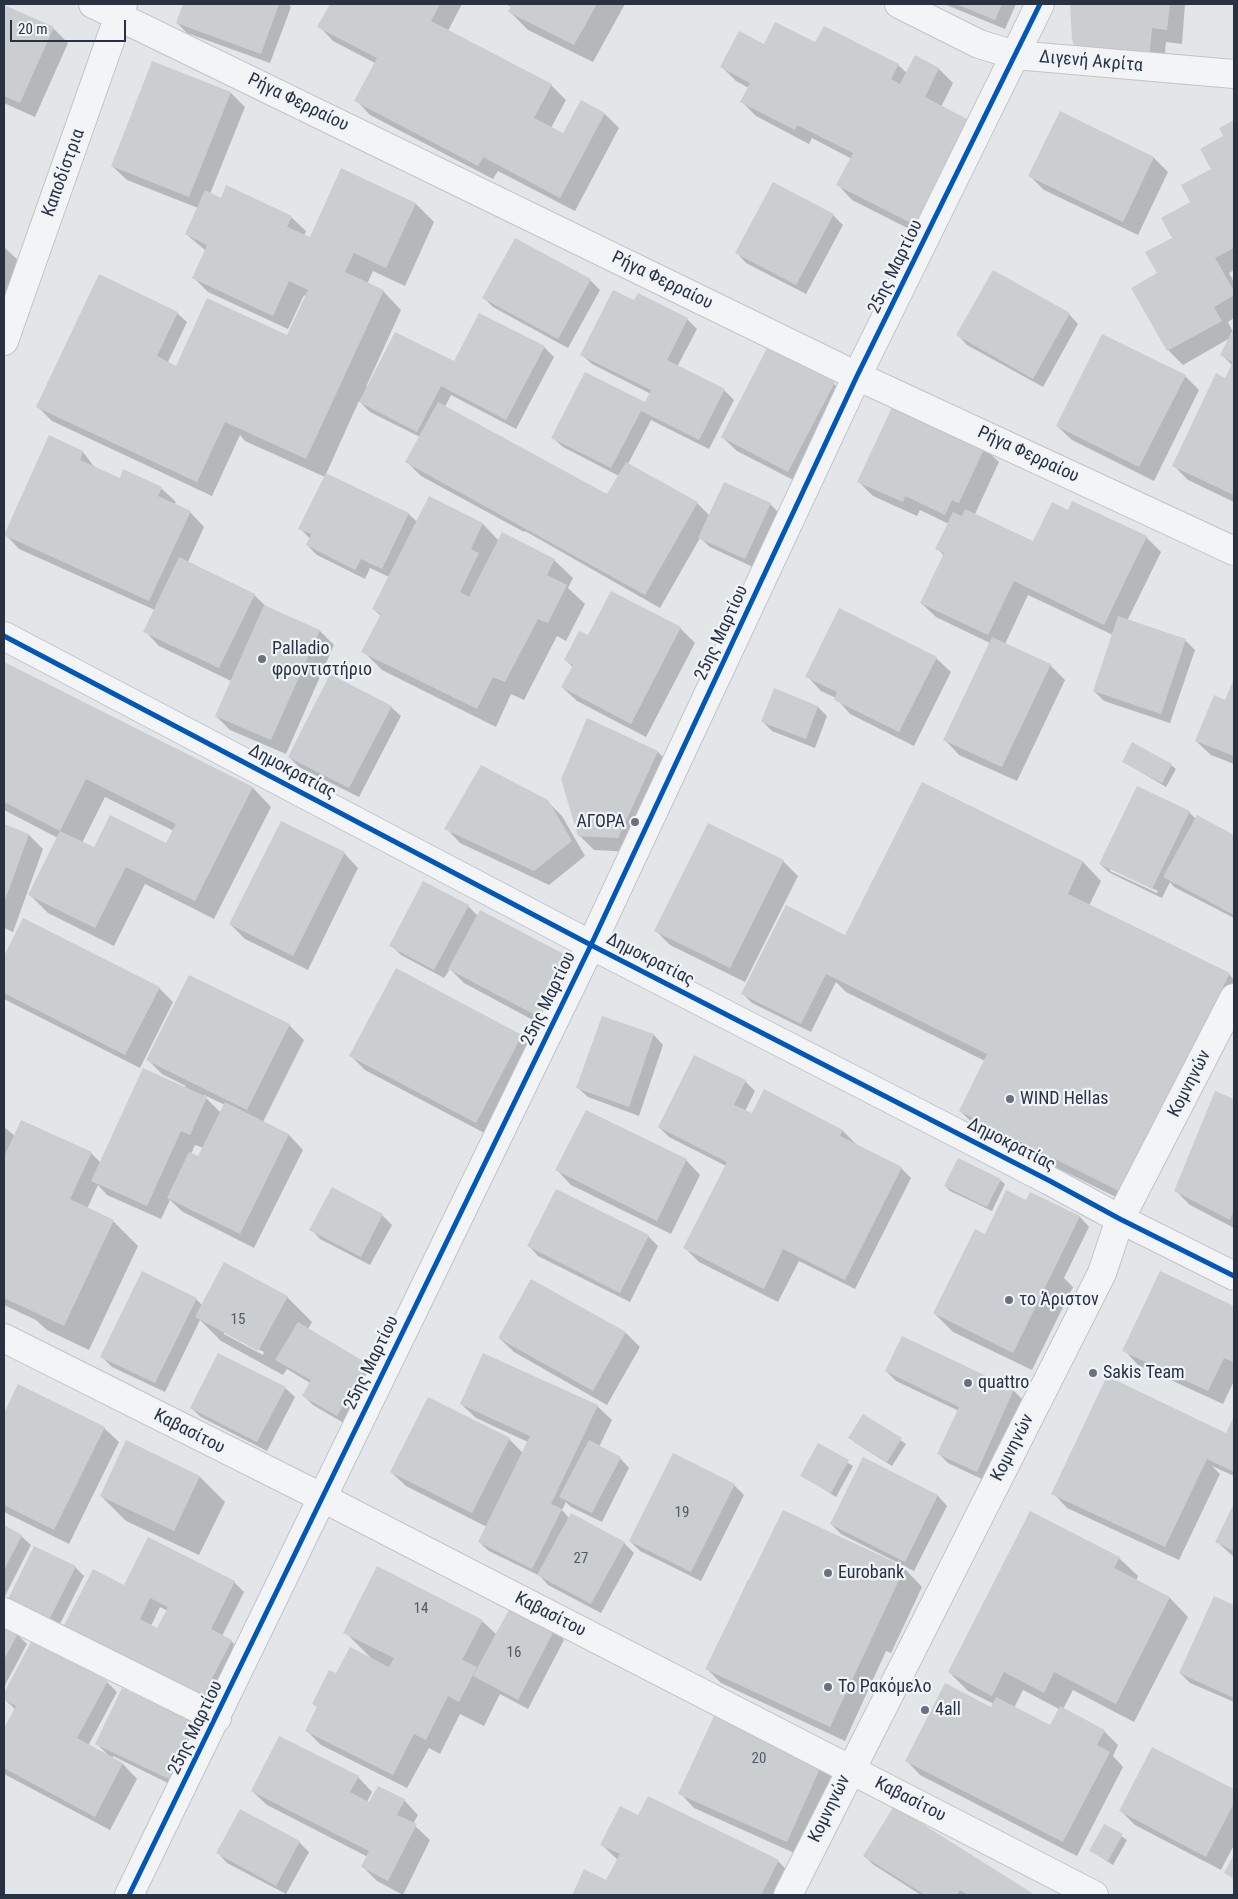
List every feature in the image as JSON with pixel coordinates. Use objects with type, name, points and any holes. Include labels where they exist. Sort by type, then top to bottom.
[{"type":"street","name":"Ρήγα Φερραίου","points":[[93,4],[121,10],[857,376],[1234,551]]},
{"type":"street","name":"Διγενή Ακρίτα","points":[[899,4],[979,44],[1015,56],[1234,74]]},
{"type":"street","name":"25ης Μαρτίου","points":[[129,1895],[591,945],[857,376],[1040,4]]},
{"type":"street","name":"Καποδίστρια","points":[[4,342],[8,314],[121,10]]},
{"type":"street","name":"Δημοκρατίας","points":[[4,636],[591,945],[1234,1276]]},
{"type":"street","name":"Κομνηνών","points":[[788,1895],[1102,1273],[1120,1219],[1234,998]]},
{"type":"street","name":"Καβασίτου","points":[[4,1338],[321,1497],[1094,1895]]},
{"type":"street","points":[[4,1612],[216,1718]]},
{"type":"building","points":[[183,4],[279,4],[261,54],[176,23]]},
{"type":"building","points":[[330,4],[440,4],[431,21],[552,84],[534,118],[563,133],[581,100],[605,113],[560,198],[483,157],[478,166],[354,101],[377,58],[317,27]]},
{"type":"building","points":[[512,4],[597,4],[574,45],[508,12]]},
{"type":"building","points":[[956,4],[1002,4],[995,20]]},
{"type":"building","points":[[1070,4],[1170,4],[1167,30],[1152,28],[1149,61],[1075,50],[1072,39]]},
{"type":"building","points":[[4,5],[54,27],[20,103],[4,96]]},
{"type":"building","points":[[775,22],[815,42],[824,26],[899,64],[891,79],[900,84],[915,55],[939,68],[925,97],[969,120],[915,225],[836,185],[853,153],[797,125],[795,130],[740,102],[750,83],[720,67],[739,31],[764,44]]},
{"type":"building","points":[[152,61],[231,92],[189,197],[111,166]]},
{"type":"building","points":[[1060,111],[1154,157],[1123,222],[1028,176]]},
{"type":"building","points":[[1234,120],[1234,248],[1215,258],[1234,291],[1234,295],[1214,307],[1222,321],[1167,351],[1131,288],[1157,273],[1145,252],[1172,238],[1161,218],[1190,202],[1181,185],[1211,169],[1200,149],[1223,136],[1219,128]]},
{"type":"building","points":[[341,168],[416,203],[386,268],[354,253],[345,272],[384,290],[306,459],[225,422],[197,482],[36,407],[99,274],[178,312],[157,356],[176,366],[207,298],[287,335],[308,290],[289,281],[273,316],[192,278],[207,245],[185,234],[205,190],[221,198],[226,185],[292,216],[287,227],[310,237]]},
{"type":"building","points":[[773,182],[834,214],[796,285],[735,253]]},
{"type":"building","points":[[515,238],[591,279],[558,339],[482,298]]},
{"type":"building","points":[[993,270],[1070,313],[1033,379],[956,335]]},
{"type":"building","points":[[613,290],[634,300],[638,293],[688,318],[667,360],[725,389],[699,440],[641,411],[611,468],[551,438],[585,372],[645,402],[651,390],[580,355]]},
{"type":"building","points":[[479,313],[545,346],[506,420],[441,386],[417,432],[359,402],[395,332],[454,361]]},
{"type":"building","points":[[1234,327],[1234,495],[1172,466],[1216,373],[1225,378],[1233,362],[1220,355]]},
{"type":"building","points":[[1102,334],[1186,375],[1139,467],[1056,426]]},
{"type":"building","points":[[767,348],[835,382],[788,472],[721,437]]},
{"type":"building","points":[[438,402],[607,494],[626,462],[698,502],[645,595],[405,462]]},
{"type":"building","points":[[893,405],[985,447],[959,503],[952,500],[945,515],[905,496],[903,502],[857,482]]},
{"type":"building","points":[[49,435],[83,451],[80,460],[120,478],[123,469],[162,487],[158,496],[191,511],[149,601],[4,535]]},
{"type":"building","points":[[326,473],[409,513],[382,569],[361,559],[355,570],[306,545],[311,534],[298,529]]},
{"type":"building","points":[[724,482],[771,503],[745,559],[698,538]]},
{"type":"building","points":[[429,496],[483,523],[471,549],[479,553],[460,592],[469,597],[502,532],[555,559],[547,575],[567,585],[548,623],[538,619],[505,682],[493,677],[477,709],[361,652],[381,614],[372,609]]},
{"type":"building","points":[[1072,501],[1147,536],[1104,625],[1014,581],[988,635],[920,603],[944,553],[935,549],[953,512],[962,516],[965,509],[1033,541],[1052,502],[1068,510]]},
{"type":"building","points":[[179,557],[255,594],[219,668],[143,632]]},
{"type":"building","points":[[611,591],[681,627],[631,724],[561,687],[573,665],[564,660],[579,631],[588,635]]},
{"type":"building","points":[[264,605],[320,630],[271,740],[215,716]]},
{"type":"building","points":[[839,608],[937,657],[899,732],[834,700],[837,692],[805,677]]},
{"type":"building","points":[[1118,616],[1186,639],[1161,714],[1093,691]]},
{"type":"building","points":[[992,637],[1051,664],[1002,767],[943,740]]},
{"type":"building","points":[[4,662],[253,787],[195,901],[126,867],[95,928],[28,895],[60,831],[4,802]],"holes":[[[86,779],[176,824],[166,843],[110,815],[94,847],[60,831]]]},
{"type":"building","points":[[330,674],[392,706],[349,788],[288,757]]},
{"type":"building","points":[[1234,678],[1234,756],[1195,741],[1214,695],[1225,700]]},
{"type":"building","points":[[774,688],[818,706],[806,739],[761,722]]},
{"type":"building","points":[[587,718],[658,751],[618,838],[578,836],[561,779]]},
{"type":"building","points":[[1132,742],[1172,764],[1162,783],[1122,762]]},
{"type":"building","points":[[481,765],[548,800],[572,841],[534,871],[444,829]]},
{"type":"building","points":[[922,782],[1083,861],[1068,894],[1230,973],[1121,1192],[959,1111],[987,1054],[826,974],[801,1024],[741,994],[786,905],[845,935]]},
{"type":"building","points":[[1137,786],[1190,811],[1152,889],[1099,864]]},
{"type":"building","points":[[1197,815],[1234,835],[1234,915],[1163,877]]},
{"type":"building","points":[[281,821],[345,852],[293,956],[229,924]]},
{"type":"building","points":[[708,823],[784,860],[730,968],[654,931]]},
{"type":"building","points":[[4,824],[29,834],[4,903]]},
{"type":"building","points":[[423,881],[469,905],[434,970],[389,946]]},
{"type":"building","points":[[480,910],[577,961],[545,1020],[448,969]]},
{"type":"building","points":[[23,918],[160,987],[125,1055],[4,993],[4,956]]},
{"type":"building","points":[[396,968],[522,1035],[476,1123],[349,1056]]},
{"type":"building","points":[[189,975],[290,1024],[247,1110],[146,1060]]},
{"type":"building","points":[[602,1016],[654,1034],[629,1107],[576,1088]]},
{"type":"building","points":[[694,1055],[746,1080],[734,1105],[752,1113],[764,1089],[843,1130],[840,1136],[902,1167],[845,1280],[783,1249],[764,1289],[683,1248],[727,1162],[658,1127]]},
{"type":"building","points":[[143,1068],[207,1097],[190,1135],[181,1131],[147,1206],[91,1181]]},
{"type":"building","points":[[1215,1091],[1234,1099],[1234,1210],[1230,1220],[1174,1191]]},
{"type":"building","points":[[225,1102],[289,1134],[240,1234],[167,1198],[189,1152],[198,1156]]},
{"type":"building","points":[[586,1110],[687,1159],[657,1221],[555,1170]]},
{"type":"building","points":[[21,1120],[92,1152],[70,1199],[114,1220],[64,1326],[4,1298],[4,1157]]},
{"type":"building","points":[[958,1158],[1001,1179],[987,1207],[944,1186]]},
{"type":"building","points":[[332,1187],[383,1214],[361,1257],[309,1230]]},
{"type":"building","points":[[556,1189],[649,1235],[620,1293],[527,1246]]},
{"type":"building","points":[[1006,1190],[1026,1200],[1030,1192],[1080,1216],[1013,1353],[933,1313],[975,1229],[985,1234]]},
{"type":"building","points":[[224,1262],[288,1296],[258,1351],[195,1317]]},
{"type":"building","points":[[142,1271],[197,1298],[155,1383],[100,1357]]},
{"type":"building","points":[[1160,1271],[1234,1306],[1234,1362],[1224,1358],[1208,1391],[1122,1351]]},
{"type":"building","points":[[531,1279],[626,1332],[593,1391],[498,1338]]},
{"type":"building","points":[[298,1322],[368,1364],[337,1416],[302,1396],[311,1380],[275,1360]]},
{"type":"building","points":[[902,1336],[1014,1389],[977,1472],[937,1454],[959,1407],[885,1371]]},
{"type":"building","points":[[218,1353],[286,1387],[257,1442],[190,1408]]},
{"type":"building","points":[[483,1353],[598,1405],[551,1504],[562,1509],[532,1569],[478,1542],[530,1436],[460,1404]]},
{"type":"building","points":[[1107,1376],[1226,1433],[1234,1416],[1234,1472],[1207,1459],[1165,1547],[1051,1494]]},
{"type":"building","points":[[18,1384],[105,1427],[54,1530],[4,1505],[4,1413]]},
{"type":"building","points":[[428,1397],[510,1438],[472,1513],[390,1472]]},
{"type":"building","points":[[863,1414],[902,1438],[887,1462],[848,1438]]},
{"type":"building","points":[[126,1440],[200,1476],[174,1531],[100,1496]]},
{"type":"building","points":[[589,1440],[621,1457],[592,1513],[559,1497]]},
{"type":"building","points":[[818,1443],[849,1460],[831,1493],[800,1476]]},
{"type":"building","points":[[673,1453],[735,1484],[691,1572],[629,1541]]},
{"type":"building","points":[[863,1457],[938,1495],[905,1562],[830,1524]]},
{"type":"building","points":[[1234,1503],[1234,1551],[1215,1542]]},
{"type":"building","points":[[783,1510],[905,1567],[830,1727],[705,1669]]},
{"type":"building","points":[[1030,1511],[1120,1557],[1114,1568],[1170,1597],[1116,1704],[1054,1672],[1044,1693],[1004,1672],[992,1696],[948,1672]]},
{"type":"building","points":[[571,1513],[625,1542],[591,1604],[537,1575]]},
{"type":"building","points":[[4,1525],[22,1535],[4,1570]]},
{"type":"building","points":[[148,1537],[235,1581],[211,1629],[232,1640],[202,1698],[63,1627],[93,1569],[124,1585]],"holes":[[[150,1598],[168,1607],[157,1628],[140,1619]]]},
{"type":"building","points":[[34,1546],[76,1566],[49,1620],[8,1599]]},
{"type":"building","points":[[377,1566],[483,1620],[462,1660],[477,1667],[459,1702],[448,1696],[426,1740],[414,1734],[393,1775],[305,1731],[317,1707],[312,1704],[329,1670],[336,1673],[350,1647],[389,1667],[394,1658],[343,1633]]},
{"type":"building","points":[[1214,1596],[1234,1605],[1234,1698],[1179,1673]]},
{"type":"building","points":[[511,1606],[555,1629],[518,1700],[473,1676]]},
{"type":"building","points":[[4,1625],[18,1633],[4,1660]]},
{"type":"building","points":[[32,1640],[108,1681],[77,1738],[123,1763],[95,1817],[4,1768],[4,1728],[16,1706],[4,1700],[4,1693]]},
{"type":"building","points":[[945,1683],[991,1707],[996,1697],[1050,1725],[1060,1706],[1105,1730],[1097,1745],[1110,1752],[1063,1842],[905,1761]]},
{"type":"building","points":[[122,1688],[195,1723],[169,1779],[95,1744]]},
{"type":"building","points":[[714,1716],[822,1764],[787,1842],[678,1794]]},
{"type":"building","points":[[279,1736],[359,1776],[350,1792],[369,1802],[378,1786],[405,1799],[397,1815],[417,1824],[388,1881],[361,1867],[369,1851],[251,1791]]},
{"type":"building","points":[[1152,1747],[1234,1789],[1234,1803],[1206,1857],[1119,1811]]},
{"type":"building","points":[[648,1796],[779,1860],[761,1895],[572,1895],[584,1869],[606,1880],[620,1854],[600,1845],[620,1806],[638,1815]]},
{"type":"building","points":[[894,1806],[1032,1893],[1031,1895],[968,1895],[960,1890],[957,1895],[925,1895],[863,1856]]},
{"type":"building","points":[[240,1809],[300,1841],[276,1886],[216,1853]]},
{"type":"building","points":[[1104,1824],[1123,1834],[1108,1861],[1089,1851]]},
{"type":"building","points":[[1234,1854],[1234,1879],[1224,1873]]},
{"type":"cycle path","points":[[129,1895],[591,945],[857,376],[1040,4]]},
{"type":"cycle path","points":[[4,636],[591,945],[1234,1276]]},
{"type":"place","name":"Palladio φροντιστήριο","points":[[262,659]]},
{"type":"place","name":"ΑΓΟΡΑ","points":[[635,822]]},
{"type":"place","name":"WIND Hellas","points":[[1010,1099]]},
{"type":"place","name":"το Άριστον","points":[[1009,1300]]},
{"type":"place","name":"Sakis Team","points":[[1093,1373]]},
{"type":"place","name":"quattro","points":[[968,1383]]},
{"type":"place","name":"Eurobank","points":[[828,1573]]},
{"type":"place","name":"Το Ρακόμελο","points":[[828,1687]]},
{"type":"place","name":"4all","points":[[925,1710]]}]
